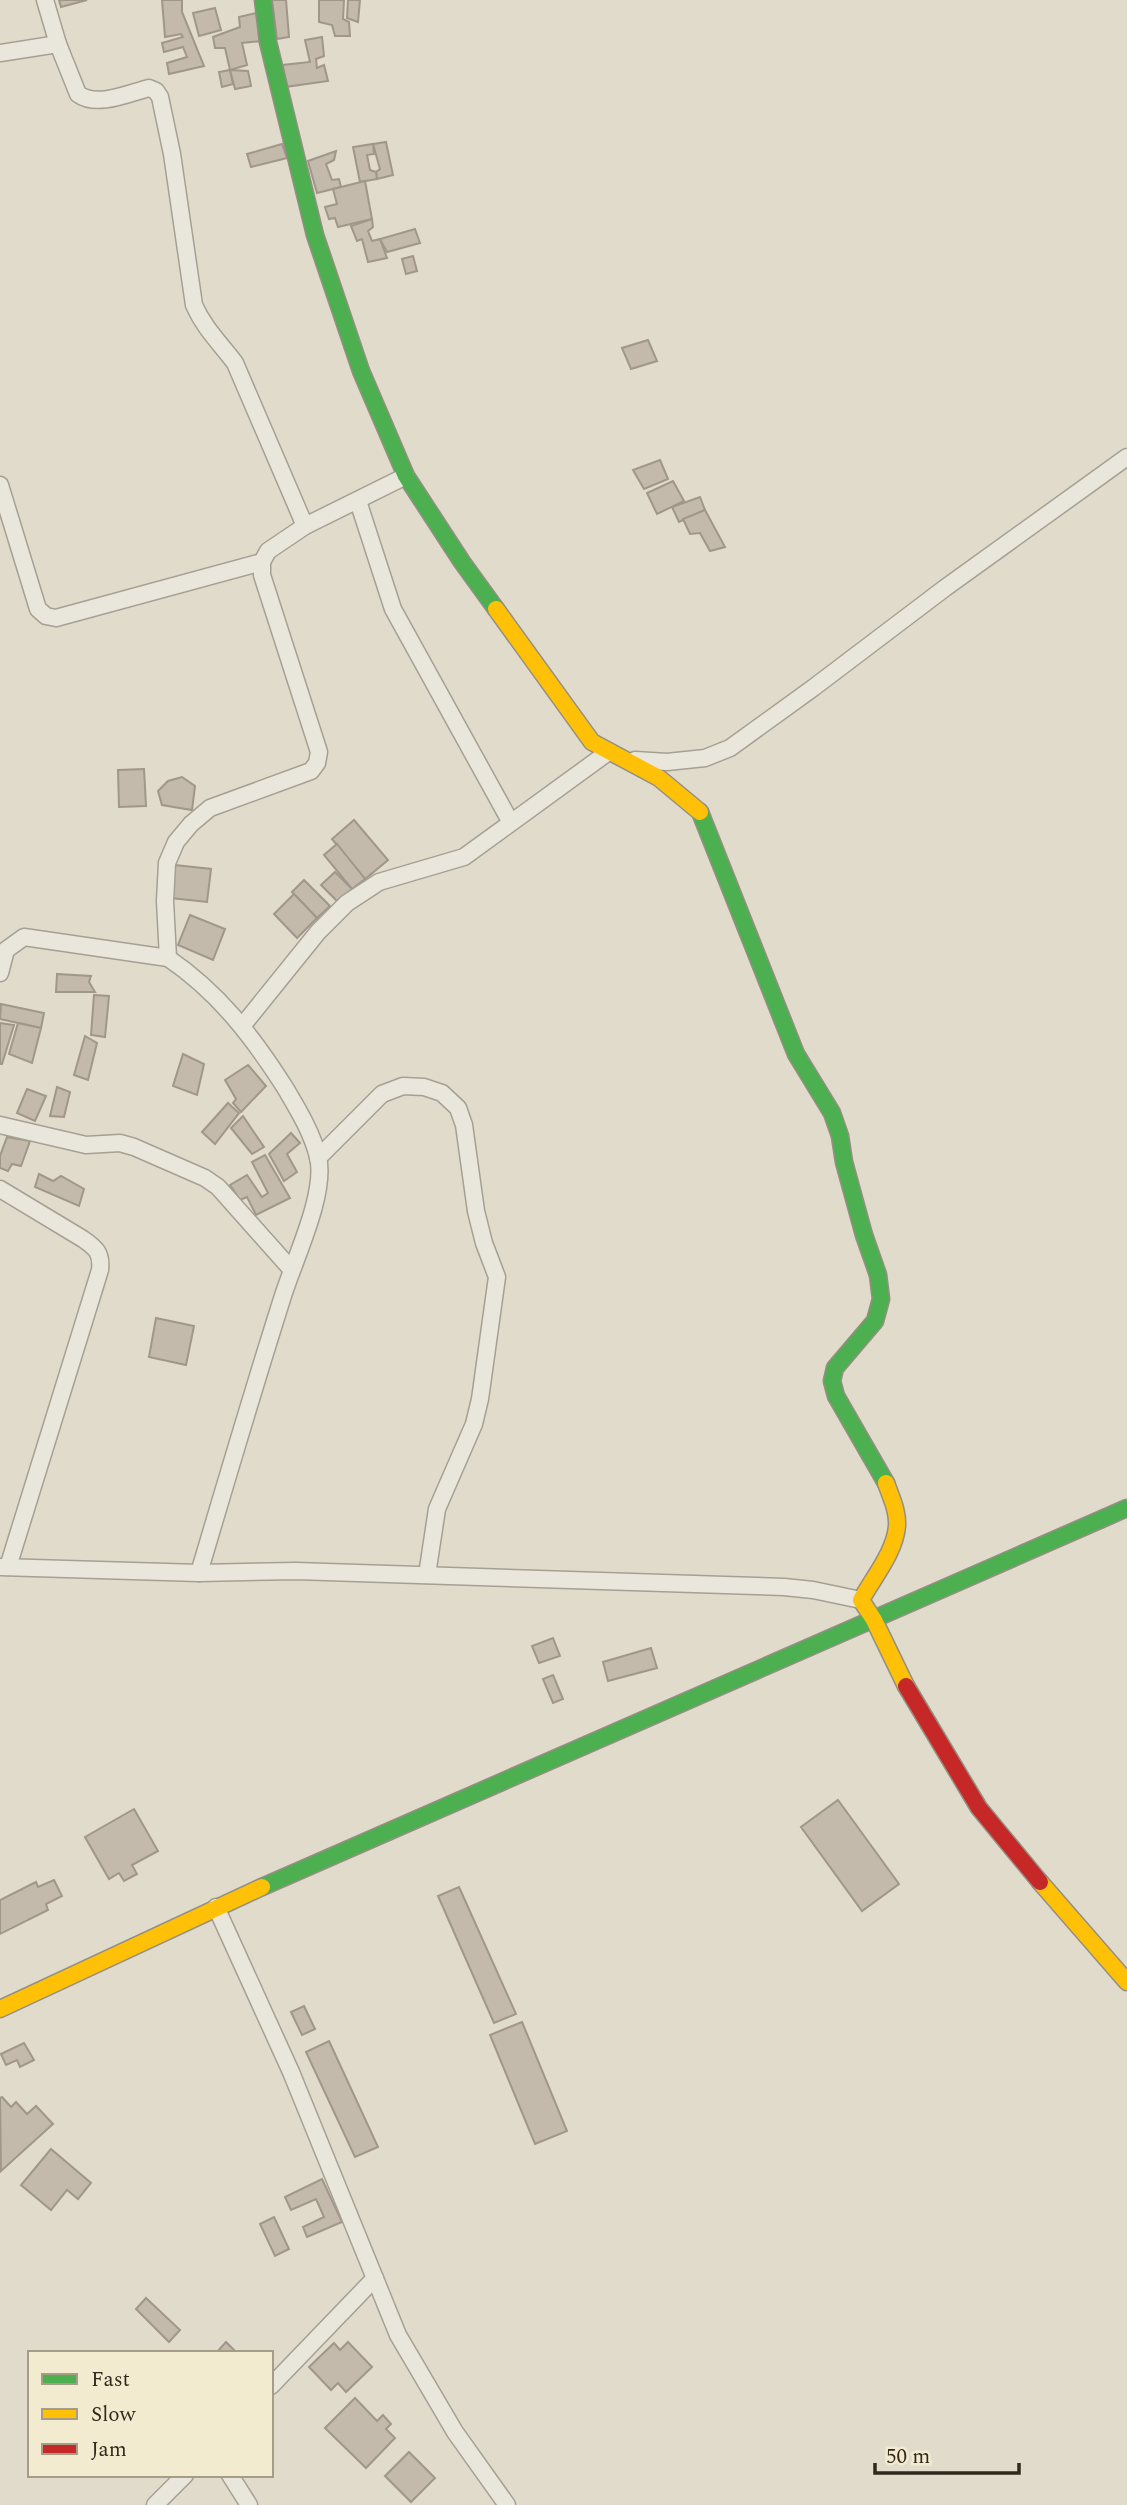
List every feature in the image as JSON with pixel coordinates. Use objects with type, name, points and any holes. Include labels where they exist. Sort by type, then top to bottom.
[{"type":"street","points":[[45,0],[74,87],[84,98],[103,99],[149,88],[156,91],[160,97],[172,154],[194,305],[203,325],[235,363],[305,526]]},
{"type":"street","points":[[264,0],[268,42],[316,235],[361,371],[405,476],[462,562],[592,742],[607,753],[628,760],[685,796],[701,814],[796,1055],[832,1113],[877,1275],[881,1299],[875,1321],[835,1368],[832,1381],[836,1396],[885,1481],[896,1511],[897,1527],[892,1545],[861,1600]]},
{"type":"street","points":[[0,53],[58,44]]},
{"type":"street","points":[[628,760],[667,762],[705,758],[730,748],[1127,457]]},
{"type":"street","points":[[168,958],[165,901],[167,863],[176,842],[210,807],[310,771],[317,762],[319,752],[262,575],[262,562],[268,551],[305,526],[405,476]]},
{"type":"street","points":[[0,485],[37,609],[46,616],[56,618],[262,562]]},
{"type":"street","points":[[358,501],[393,609],[510,821]]},
{"type":"street","points":[[243,1025],[318,932],[347,903],[379,882],[464,857],[607,753]]},
{"type":"street","points":[[0,973],[6,950],[24,937],[168,958],[192,974],[243,1025],[299,1110],[318,1158],[320,1180],[316,1201],[291,1269],[199,1573]]},
{"type":"street","points":[[318,1158],[382,1094],[403,1086],[424,1087],[442,1093],[458,1108],[464,1125],[476,1211],[497,1277],[480,1399],[474,1424],[437,1509],[427,1575]]},
{"type":"street","points":[[0,1125],[86,1145],[120,1143],[134,1146],[205,1178],[218,1187],[291,1269]]},
{"type":"street","points":[[0,1189],[83,1238],[95,1247],[101,1258],[100,1270],[4,1567],[199,1573],[427,1575],[784,1587],[861,1600],[874,1620],[904,1683],[979,1808],[1065,1913],[1127,1982]]},
{"type":"street","points":[[0,2009],[216,1907],[1127,1508]]},
{"type":"street","points":[[216,1907],[291,2072],[404,2346],[455,2432],[508,2505]]},
{"type":"street","points":[[273,2384],[375,2278]]},
{"type":"street","points":[[155,2505],[183,2477]]},
{"type":"street","points":[[231,2477],[249,2505]]},
{"type":"building","points":[[59,0],[87,0],[61,7]]},
{"type":"building","points":[[162,0],[182,0],[182,12],[204,66],[169,74],[167,63],[187,57],[183,47],[164,52],[162,43],[183,37],[181,34],[165,37]]},
{"type":"building","points":[[272,0],[286,0],[289,37],[277,39]]},
{"type":"building","points":[[319,0],[344,0],[343,19],[349,22],[350,36],[335,36],[332,25],[319,22]]},
{"type":"building","points":[[348,0],[360,0],[358,22],[347,18]]},
{"type":"building","points":[[215,8],[221,30],[199,36],[193,13]]},
{"type":"building","points":[[256,13],[262,41],[242,43],[247,65],[230,70],[225,48],[215,48],[213,37],[240,27],[239,17]]},
{"type":"building","points":[[322,37],[324,56],[316,59],[317,68],[324,65],[328,81],[285,87],[283,65],[310,62],[305,40]]},
{"type":"building","points":[[230,70],[233,84],[222,87],[219,72]]},
{"type":"building","points":[[230,70],[248,71],[251,86],[235,89]]},
{"type":"building","points":[[386,142],[393,175],[377,179],[376,172],[380,169],[373,144]]},
{"type":"building","points":[[282,144],[287,158],[251,167],[247,154]]},
{"type":"building","points":[[373,144],[374,154],[367,155],[370,170],[376,172],[377,179],[360,182],[353,147]]},
{"type":"building","points":[[336,151],[334,160],[326,164],[332,180],[339,179],[341,187],[317,193],[308,161]]},
{"type":"building","points":[[365,181],[372,219],[338,227],[335,218],[329,219],[325,207],[337,204],[333,189]]},
{"type":"building","points":[[372,219],[373,227],[368,231],[372,241],[380,239],[387,258],[368,262],[362,239],[357,241],[351,226]]},
{"type":"building","points":[[415,229],[420,243],[387,252],[380,239]]},
{"type":"building","points":[[413,256],[417,271],[406,274],[402,259]]},
{"type":"building","points":[[648,340],[657,361],[631,369],[622,348]]},
{"type":"building","points":[[660,460],[668,479],[644,489],[633,470]]},
{"type":"building","points":[[673,481],[684,501],[657,514],[647,493]]},
{"type":"building","points":[[700,497],[705,510],[679,522],[672,507]]},
{"type":"building","points":[[705,510],[725,547],[710,551],[700,533],[690,534],[683,519]]},
{"type":"building","points":[[144,769],[146,806],[119,807],[118,770]]},
{"type":"building","points":[[182,777],[195,786],[192,810],[162,805],[158,791],[168,781]]},
{"type":"building","points":[[354,820],[388,860],[365,879],[332,839]]},
{"type":"building","points":[[337,844],[365,879],[352,889],[324,855]]},
{"type":"building","points":[[175,865],[211,869],[207,902],[171,898]]},
{"type":"building","points":[[335,872],[352,889],[338,902],[321,885]]},
{"type":"building","points":[[304,880],[330,906],[317,918],[292,892]]},
{"type":"building","points":[[294,894],[317,918],[297,938],[274,914]]},
{"type":"building","points":[[190,915],[225,929],[213,960],[178,945]]},
{"type":"building","points":[[57,974],[91,976],[89,982],[95,992],[56,992]]},
{"type":"building","points":[[94,995],[109,996],[105,1037],[91,1035]]},
{"type":"building","points":[[1,1004],[44,1013],[41,1028],[0,1019]]},
{"type":"building","points":[[0,1023],[14,1025],[2,1064],[0,1064]]},
{"type":"building","points":[[18,1023],[41,1028],[32,1063],[9,1054]]},
{"type":"building","points":[[85,1036],[97,1043],[88,1080],[74,1075]]},
{"type":"building","points":[[183,1054],[204,1064],[197,1095],[173,1086]]},
{"type":"building","points":[[248,1065],[266,1086],[241,1112],[233,1103],[236,1099],[225,1080]]},
{"type":"building","points":[[57,1087],[70,1092],[64,1117],[50,1116]]},
{"type":"building","points":[[27,1089],[46,1096],[35,1121],[17,1113]]},
{"type":"building","points":[[228,1103],[239,1113],[215,1144],[202,1132]]},
{"type":"building","points":[[243,1116],[264,1147],[252,1154],[231,1128]]},
{"type":"building","points":[[291,1133],[300,1143],[287,1154],[297,1172],[284,1181],[269,1154]]},
{"type":"building","points":[[7,1137],[30,1141],[21,1166],[12,1164],[8,1171],[0,1168],[0,1156]]},
{"type":"building","points":[[265,1155],[290,1198],[256,1215],[247,1197],[240,1200],[230,1185],[247,1175],[262,1197],[268,1193],[252,1162]]},
{"type":"building","points":[[39,1174],[53,1181],[61,1176],[84,1189],[79,1206],[35,1187]]},
{"type":"building","points":[[156,1318],[194,1326],[186,1365],[149,1357]]},
{"type":"building","points":[[553,1638],[560,1656],[539,1663],[532,1646]]},
{"type":"building","points":[[651,1648],[657,1668],[608,1681],[603,1662]]},
{"type":"building","points":[[553,1675],[563,1699],[553,1703],[543,1679]]},
{"type":"building","points":[[838,1800],[899,1884],[862,1911],[801,1827]]},
{"type":"building","points":[[134,1809],[158,1851],[132,1865],[137,1874],[124,1881],[119,1873],[109,1879],[85,1837]]},
{"type":"building","points":[[54,1880],[62,1896],[46,1904],[48,1910],[0,1934],[0,1900],[36,1882],[38,1887]]},
{"type":"building","points":[[459,1887],[516,2014],[494,2023],[438,1896]]},
{"type":"building","points":[[304,2006],[315,2029],[302,2035],[291,2012]]},
{"type":"building","points":[[522,2022],[567,2131],[535,2144],[490,2035]]},
{"type":"building","points":[[329,2041],[378,2147],[355,2157],[306,2052]]},
{"type":"building","points":[[24,2043],[34,2060],[20,2067],[17,2060],[6,2065],[1,2054]]},
{"type":"building","points":[[0,2098],[11,2107],[16,2102],[27,2114],[36,2106],[53,2124],[1,2171]]},
{"type":"building","points":[[51,2149],[91,2183],[78,2199],[67,2190],[51,2210],[21,2185]]},
{"type":"building","points":[[322,2179],[342,2222],[307,2237],[303,2227],[324,2217],[316,2199],[291,2210],[285,2197]]},
{"type":"building","points":[[274,2217],[289,2249],[275,2256],[260,2224]]},
{"type":"building","points":[[146,2298],[180,2330],[169,2342],[136,2309]]},
{"type":"building","points":[[226,2342],[235,2351],[218,2351]]},
{"type":"building","points":[[348,2342],[372,2367],[346,2392],[338,2383],[331,2390],[309,2367],[334,2343],[340,2350]]},
{"type":"building","points":[[355,2398],[377,2421],[383,2415],[391,2424],[386,2429],[395,2438],[366,2468],[325,2428]]},
{"type":"building","points":[[409,2452],[435,2478],[411,2502],[385,2476]]},
{"type":"traffic: fast","points":[[263,0],[268,42],[315,235],[361,371],[406,476],[496,609]]},
{"type":"traffic: fast","points":[[700,812],[796,1054],[832,1113],[840,1136],[844,1162],[878,1275],[881,1299],[875,1321],[835,1368],[832,1381],[836,1396],[886,1483]]},
{"type":"traffic: fast","points":[[262,1887],[1127,1508]]},
{"type":"traffic: slow","points":[[496,609],[592,742],[659,778],[700,812]]},
{"type":"traffic: slow","points":[[886,1483],[896,1515],[895,1536],[888,1555],[861,1600],[874,1620],[906,1686]]},
{"type":"traffic: slow","points":[[1040,1882],[1127,1982]]},
{"type":"traffic: slow","points":[[0,2009],[262,1887]]},
{"type":"traffic: jam","points":[[906,1686],[979,1808],[1040,1882]]}]
